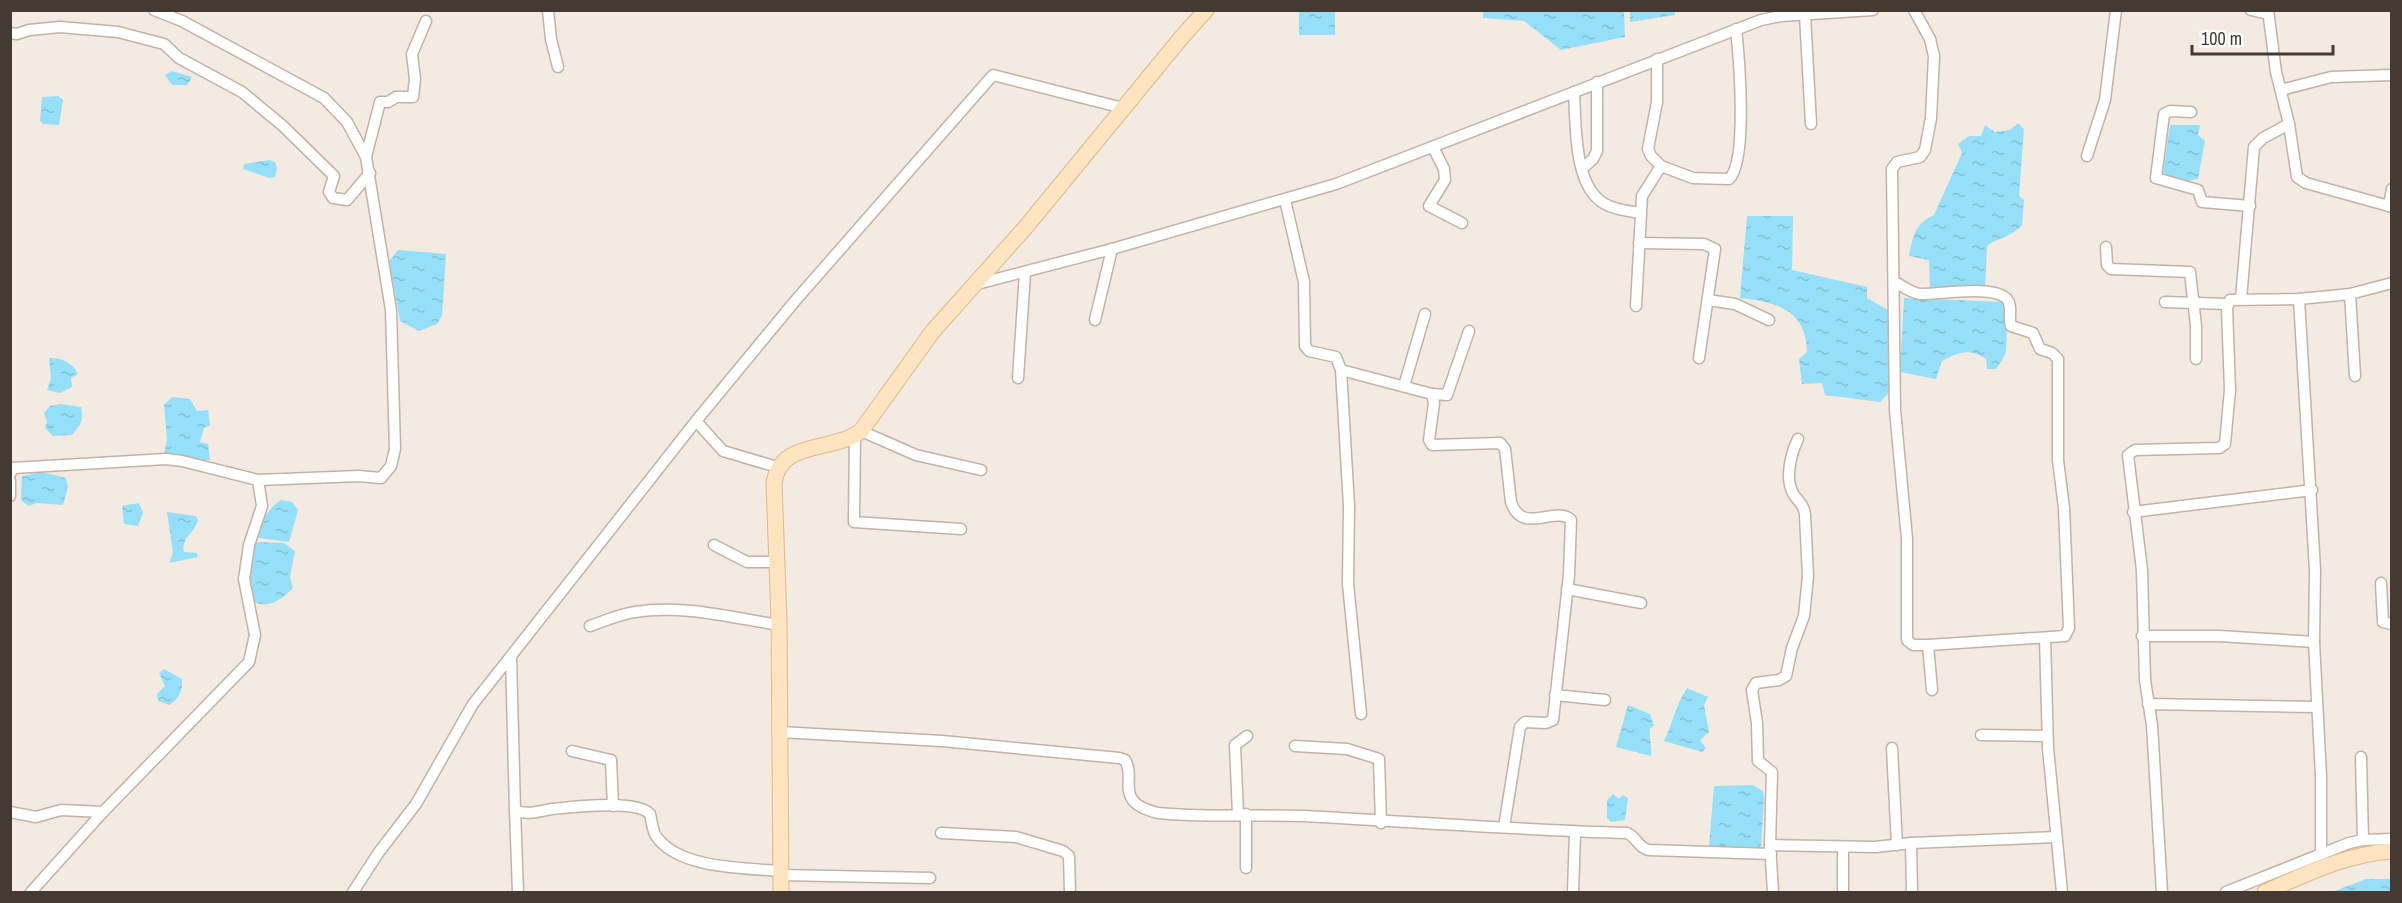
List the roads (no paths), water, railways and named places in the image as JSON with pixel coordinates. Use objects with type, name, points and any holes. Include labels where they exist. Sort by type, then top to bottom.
[{"type":"street","points":[[10,474],[13,468],[166,459],[258,480],[359,476],[381,478],[394,459],[396,427],[391,310],[366,157],[347,122],[324,98],[182,21],[154,10]]},
{"type":"street","points":[[549,10],[550,39],[558,67]]},
{"type":"street","points":[[961,529],[854,522],[858,433],[933,331],[982,279],[1206,10]]},
{"type":"street","points":[[982,279],[1025,273],[1336,184],[1657,59],[1772,18],[1873,10]]},
{"type":"street","points":[[1895,282],[1920,294],[1937,291],[1993,293],[2003,297],[2010,306],[2011,326],[2033,333],[2040,349],[2052,353],[2058,359],[2058,460],[2064,508],[2069,628],[2065,636],[1928,645],[1910,644],[1906,636],[1906,539],[1895,410],[1892,169],[1897,162],[1920,157],[1925,150],[1934,67],[1930,39],[1914,10]]},
{"type":"street","points":[[2087,156],[2105,100],[2116,10]]},
{"type":"street","points":[[2251,10],[2268,12],[2297,177],[2306,183],[2390,206],[2391,189]]},
{"type":"street","points":[[1804,15],[1811,124]]},
{"type":"street","points":[[366,157],[380,102],[388,102],[396,97],[413,97],[412,54],[426,21]]},
{"type":"street","points":[[10,33],[17,34],[29,30],[60,27],[80,28],[118,32],[164,44],[179,58],[242,92],[283,126],[334,176],[329,192],[333,198],[347,200],[370,173]]},
{"type":"street","points":[[1657,59],[1657,102],[1648,149],[1661,166],[1707,180],[1725,180],[1733,176],[1740,136],[1740,65],[1737,29]]},
{"type":"street","points":[[353,892],[379,852],[416,804],[473,704],[696,421],[832,259],[993,75],[1123,108]]},
{"type":"street","points":[[2281,90],[2331,77],[2391,75]]},
{"type":"street","points":[[1582,169],[1593,159],[1597,151],[1597,82]]},
{"type":"street","points":[[1574,92],[1578,153],[1590,188],[1601,201],[1613,208],[1640,213]]},
{"type":"street","points":[[2191,112],[2170,111],[2164,114],[2156,178],[2198,190],[2202,202],[2250,206]]},
{"type":"street","points":[[2241,299],[2254,147],[2263,138],[2287,125]]},
{"type":"street","points":[[1433,147],[1444,169],[1445,180],[1429,206],[1462,223]]},
{"type":"street","points":[[1636,306],[1640,213],[1644,190],[1661,166]]},
{"type":"street","points":[[1285,200],[1304,282],[1305,346],[1309,351],[1336,357],[1341,370],[1347,441],[1348,584],[1361,714]]},
{"type":"street","points":[[1639,243],[1704,244],[1713,247],[1715,259],[1699,358]]},
{"type":"street","points":[[2106,247],[2107,265],[2111,269],[2190,272],[2196,359]]},
{"type":"street","points":[[1095,320],[1112,249]]},
{"type":"street","points":[[1018,378],[1025,273]]},
{"type":"street","points":[[2162,892],[2142,636],[2142,570],[2128,458],[2131,451],[2219,448],[2225,444],[2230,390],[2228,304],[2230,300],[2299,299],[2350,294],[2391,283]]},
{"type":"street","points":[[2350,294],[2355,376]]},
{"type":"street","points":[[2299,299],[2301,373],[2312,490],[2316,707],[2321,776],[2321,854]]},
{"type":"street","points":[[1708,300],[1735,304],[1769,320]]},
{"type":"street","points":[[2164,302],[2228,304]]},
{"type":"street","points":[[1404,386],[1425,314]]},
{"type":"street","points":[[1341,370],[1432,394],[1447,395],[1469,331]]},
{"type":"street","points":[[1432,394],[1434,403],[1429,440],[1431,445],[1500,443],[1505,449],[1510,502],[1514,509],[1530,519],[1565,516],[1570,518],[1567,589],[1551,721],[1525,722],[1520,727],[1504,827]]},
{"type":"street","points":[[696,421],[723,452],[777,467]]},
{"type":"street","points":[[781,892],[779,625],[774,484],[777,467],[787,457],[858,433],[916,455],[981,470]]},
{"type":"street","points":[[1773,892],[1772,772],[1758,761],[1757,723],[1752,690],[1755,683],[1779,680],[1786,676],[1792,648],[1804,616],[1808,576],[1805,515],[1803,505],[1792,490],[1790,466],[1792,451],[1798,439]]},
{"type":"street","points":[[31,892],[103,812],[249,662],[255,635],[244,579],[249,545],[262,506],[258,480]]},
{"type":"street","points":[[10,481],[10,496]]},
{"type":"street","points":[[2133,512],[2312,490]]},
{"type":"street","points":[[714,545],[747,562],[777,562]]},
{"type":"street","points":[[2381,583],[2383,622],[2391,624]]},
{"type":"street","points":[[1567,589],[1641,603]]},
{"type":"street","points":[[590,626],[622,614],[646,610],[709,614],[779,625]]},
{"type":"street","points":[[2142,636],[2219,636],[2314,642]]},
{"type":"street","points":[[2045,638],[2047,736],[2062,892]]},
{"type":"street","points":[[1928,645],[1932,690]]},
{"type":"street","points":[[511,656],[518,892]]},
{"type":"street","points":[[1555,695],[1605,700]]},
{"type":"street","points":[[2148,704],[2316,707]]},
{"type":"street","points":[[780,732],[942,741],[1119,758],[1125,760],[1129,767],[1127,785],[1130,795],[1147,809],[1166,814],[1242,814],[1381,823],[1504,827],[1575,833],[1627,833],[1644,849],[1661,852],[1771,850],[2056,837]]},
{"type":"street","points":[[1981,735],[2047,736]]},
{"type":"street","points":[[1246,868],[1235,745],[1247,736]]},
{"type":"street","points":[[1295,746],[1347,749],[1377,758],[1380,765],[1378,790],[1381,823]]},
{"type":"street","points":[[1892,748],[1897,845]]},
{"type":"street","points":[[572,751],[611,760],[613,806]]},
{"type":"street","points":[[2361,757],[2363,840]]},
{"type":"street","points":[[515,810],[526,813],[613,806],[637,807],[647,810],[657,838],[684,858],[780,873],[930,878]]},
{"type":"street","points":[[10,812],[36,817],[61,810],[103,812]]},
{"type":"street","points":[[941,833],[1016,837],[1063,851],[1069,856],[1070,892]]},
{"type":"street","points":[[1573,892],[1575,833]]},
{"type":"street","points":[[2226,892],[2321,854],[2363,840],[2391,838]]},
{"type":"street","points":[[1911,843],[1912,892]]},
{"type":"street","points":[[1843,847],[1843,892]]},
{"type":"street","points":[[2265,892],[2321,867],[2359,855],[2391,851]]},
{"type":"water","points":[[1299,11],[1335,11],[1335,35],[1299,35]]},
{"type":"water","points":[[1483,11],[1624,11],[1625,37],[1561,50],[1524,21],[1483,18]]},
{"type":"water","points":[[1630,11],[1675,11],[1675,15],[1630,22]]},
{"type":"water","points":[[172,71],[192,77],[187,85],[172,85],[165,75]]},
{"type":"water","points":[[58,96],[63,100],[59,125],[43,124],[40,121],[42,97]]},
{"type":"water","points":[[2018,123],[2024,129],[2019,196],[2024,200],[2022,225],[2013,233],[1987,246],[1985,291],[1930,288],[1929,260],[1909,256],[1916,231],[1923,222],[1934,215],[1962,153],[1958,144],[1969,136],[1981,136],[1985,125],[1995,132],[2010,130]]},
{"type":"water","points":[[2170,125],[2200,125],[2198,135],[2205,141],[2198,179],[2171,183],[2163,174]]},
{"type":"water","points":[[269,160],[275,162],[277,168],[275,177],[269,178],[243,169],[244,164]]},
{"type":"water","points":[[1747,216],[1793,216],[1792,270],[1867,287],[1867,298],[1890,311],[1889,393],[1880,402],[1825,395],[1822,383],[1802,384],[1799,359],[1807,352],[1801,326],[1787,311],[1777,306],[1740,298]]},
{"type":"water","points":[[398,250],[446,254],[442,316],[437,324],[419,331],[400,321],[389,261]]},
{"type":"water","points":[[1904,298],[2005,302],[2006,351],[1996,369],[1987,369],[1986,359],[1969,352],[1954,355],[1942,361],[1936,379],[1900,372]]},
{"type":"water","points":[[49,358],[66,361],[73,366],[78,374],[71,378],[72,387],[60,393],[47,390],[51,379]]},
{"type":"water","points":[[172,397],[190,399],[197,411],[208,410],[210,425],[204,428],[200,442],[208,444],[210,460],[187,461],[164,455],[167,439],[164,405]]},
{"type":"water","points":[[61,404],[81,407],[82,419],[72,435],[53,436],[45,428],[47,421],[44,413],[50,406]]},
{"type":"water","points":[[42,472],[66,478],[68,487],[63,505],[37,503],[28,506],[21,500],[22,476]]},
{"type":"water","points":[[281,500],[292,502],[298,510],[289,542],[259,538],[260,527],[265,516]]},
{"type":"water","points":[[139,503],[143,513],[138,526],[124,524],[122,506]]},
{"type":"water","points":[[167,512],[196,516],[198,520],[184,542],[184,552],[197,553],[198,557],[169,563],[173,553]]},
{"type":"water","points":[[254,542],[284,543],[295,551],[290,577],[293,588],[270,604],[254,602],[249,583]]},
{"type":"water","points":[[164,669],[182,679],[180,694],[169,705],[158,701],[157,694],[165,686],[159,673]]},
{"type":"water","points":[[1687,688],[1708,697],[1704,705],[1709,732],[1700,740],[1706,748],[1702,752],[1664,741]]},
{"type":"water","points":[[1628,705],[1650,714],[1654,726],[1650,728],[1651,756],[1616,747]]},
{"type":"water","points":[[1753,785],[1763,791],[1764,798],[1761,848],[1709,846],[1714,786]]},
{"type":"water","points":[[1613,794],[1619,799],[1623,795],[1628,798],[1625,820],[1611,822],[1607,818],[1607,800]]},
{"type":"water","points":[[2366,879],[2391,879],[2391,892],[2332,892]]}]
